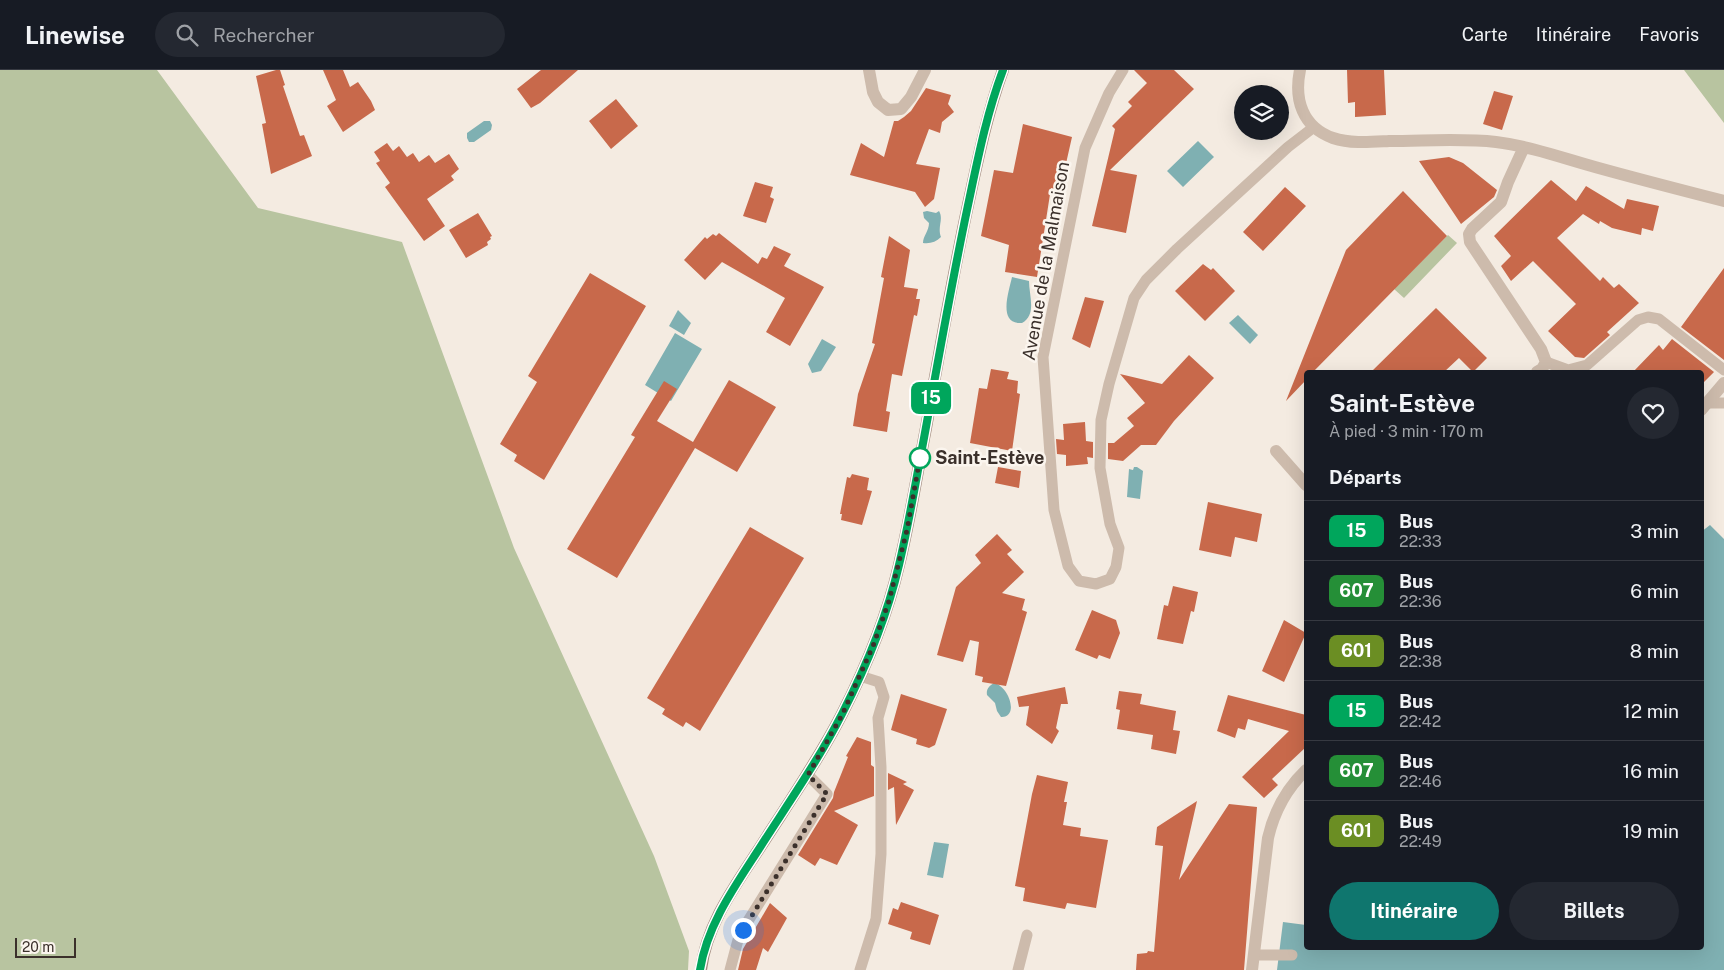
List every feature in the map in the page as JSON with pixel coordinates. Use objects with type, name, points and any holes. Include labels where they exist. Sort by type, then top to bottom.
[{"type":"main road","points":[[700,970],[706,944],[726,902],[808,775],[842,715],[860,676],[889,601],[899,566],[965,220],[987,119],[1003,70]]},
{"type":"street","points":[[870,70],[873,92],[878,102],[888,110],[901,109],[911,97],[925,70]]},
{"type":"street","points":[[1300,70],[1298,98],[1302,114],[1314,127],[1332,138],[1354,142],[1496,142],[1524,147],[1724,201]]},
{"type":"street","points":[[1524,147],[1508,182],[1502,202],[1472,229],[1469,234],[1470,242],[1542,349],[1546,362],[1540,370]]},
{"type":"street","points":[[1705,407],[1724,383]]},
{"type":"street","points":[[1276,451],[1304,482]]},
{"type":"street","points":[[1252,970],[1268,838],[1272,822],[1277,808],[1304,773]]},
{"type":"lane","name":"Avenue de la Malmaison","points":[[1123,70],[1109,93],[1085,148],[1043,358],[1054,510],[1068,566],[1079,581],[1096,584],[1110,579],[1116,567],[1119,548],[1110,524],[1100,468],[1101,420],[1109,384],[1134,298],[1146,280],[1177,249],[1288,147],[1314,127]]},
{"type":"lane","points":[[1546,362],[1568,370],[1587,365],[1638,320],[1648,317],[1658,319],[1724,370]]},
{"type":"lane","points":[[1705,407],[1724,402]]},
{"type":"lane","points":[[860,676],[879,682],[884,697],[878,718],[881,766],[881,854],[876,919],[860,970]]},
{"type":"lane","points":[[730,970],[738,940],[748,921],[827,794],[808,775]]},
{"type":"lane","points":[[1018,970],[1027,935]]},
{"type":"lane","points":[[1254,955],[1292,955]]},
{"type":"green space","points":[[0,70],[157,70],[258,208],[402,242],[514,548],[654,856],[689,951],[688,970],[0,970]]},
{"type":"green space","points":[[1684,70],[1724,70],[1724,123]]},
{"type":"green space","points":[[1448,235],[1457,243],[1404,298],[1394,289]]},
{"type":"water","points":[[484,121],[490,121],[492,125],[491,130],[474,142],[469,142],[467,133]]},
{"type":"water","points":[[1198,141],[1214,157],[1183,187],[1167,171]]},
{"type":"water","points":[[939,211],[941,217],[941,237],[930,243],[923,243],[929,223],[924,218],[923,212],[936,213]]},
{"type":"water","points":[[1012,277],[1029,281],[1031,310],[1027,319],[1022,323],[1009,319],[1007,313],[1007,298]]},
{"type":"water","points":[[678,310],[691,323],[684,335],[669,326]]},
{"type":"water","points":[[1238,315],[1258,335],[1250,344],[1229,323]]},
{"type":"water","points":[[675,333],[702,349],[671,401],[645,385]]},
{"type":"water","points":[[822,339],[836,347],[821,371],[812,373],[808,364]]},
{"type":"water","points":[[1134,467],[1143,471],[1140,499],[1127,497],[1129,469],[1133,470]]},
{"type":"water","points":[[1710,525],[1724,539],[1724,970],[1277,970],[1283,922],[1304,925],[1304,950],[1704,950],[1704,530]]},
{"type":"water","points":[[994,683],[1000,686],[1008,696],[1011,708],[1007,716],[1001,717],[995,703],[987,695],[988,688]]},
{"type":"water","points":[[934,842],[949,844],[943,878],[927,875]]},
{"type":"building","points":[[280,70],[285,85],[283,86],[300,136],[304,135],[312,156],[271,174],[262,124],[266,123],[256,76]]},
{"type":"building","points":[[323,70],[343,70],[350,87],[358,82],[375,110],[343,132],[327,106],[336,100]]},
{"type":"building","points":[[541,70],[578,70],[540,103],[531,108],[517,89]]},
{"type":"building","points":[[1134,70],[1174,70],[1194,89],[1110,170],[1137,175],[1126,233],[1092,226],[1115,129],[1112,126],[1132,106],[1128,102],[1147,83]]},
{"type":"building","points":[[1347,70],[1384,70],[1386,115],[1355,117],[1355,102],[1348,103]]},
{"type":"building","points":[[926,88],[951,95],[948,104],[954,112],[942,122],[940,133],[929,129],[916,164],[940,168],[934,199],[925,207],[915,192],[850,175],[861,143],[884,157],[894,121],[898,121],[911,111]]},
{"type":"building","points":[[1494,91],[1513,96],[1502,130],[1483,124]]},
{"type":"building","points":[[616,99],[638,126],[611,149],[589,121]]},
{"type":"building","points":[[1023,124],[1072,137],[1060,190],[1051,188],[1037,277],[1005,272],[1009,245],[981,236],[994,170],[1013,173]]},
{"type":"building","points":[[387,143],[393,151],[399,146],[407,157],[413,153],[419,162],[429,155],[435,163],[449,154],[459,169],[451,176],[454,180],[427,199],[445,226],[424,241],[385,187],[390,183],[376,163],[380,161],[374,152]]},
{"type":"building","points":[[1449,157],[1463,163],[1497,190],[1494,197],[1461,224],[1419,161]]},
{"type":"building","points":[[1551,180],[1576,201],[1586,186],[1624,209],[1627,199],[1659,206],[1653,231],[1642,228],[1641,235],[1612,228],[1600,221],[1599,224],[1583,214],[1557,238],[1600,281],[1603,277],[1614,288],[1619,284],[1639,303],[1607,332],[1610,335],[1584,358],[1575,357],[1548,331],[1576,304],[1533,261],[1511,281],[1501,266],[1511,256],[1494,236]]},
{"type":"building","points":[[755,182],[773,187],[770,197],[774,199],[766,223],[743,216]]},
{"type":"building","points":[[1285,187],[1306,206],[1263,251],[1243,232]]},
{"type":"building","points":[[1403,191],[1447,236],[1315,370],[1304,370],[1304,382],[1286,401],[1346,250]]},
{"type":"building","points":[[478,213],[492,236],[487,242],[488,245],[466,258],[449,230]]},
{"type":"building","points":[[719,233],[758,264],[762,257],[767,259],[774,246],[791,254],[784,266],[824,287],[790,346],[766,332],[785,298],[722,262],[705,280],[684,260],[705,237],[707,239],[713,234],[716,236]]},
{"type":"building","points":[[889,236],[910,250],[904,287],[918,289],[916,299],[920,299],[917,316],[914,315],[902,376],[892,374],[886,411],[890,412],[887,432],[853,426],[858,394],[875,344],[872,343],[884,278],[881,277]]},
{"type":"building","points":[[1203,264],[1211,270],[1213,268],[1235,291],[1205,321],[1175,291]]},
{"type":"building","points":[[1724,268],[1724,360],[1681,327]]},
{"type":"building","points":[[590,273],[646,306],[544,480],[514,461],[517,455],[500,444],[537,382],[528,376]]},
{"type":"building","points":[[1085,297],[1104,301],[1090,348],[1072,339]]},
{"type":"building","points":[[1436,308],[1487,358],[1475,370],[1471,370],[1459,358],[1446,370],[1373,370]]},
{"type":"building","points":[[1672,339],[1714,372],[1704,382],[1704,370],[1635,370],[1659,345],[1663,350]]},
{"type":"building","points":[[1189,355],[1214,378],[1174,421],[1156,445],[1141,445],[1123,461],[1108,459],[1108,443],[1114,443],[1134,426],[1127,418],[1145,403],[1120,374],[1162,384]]},
{"type":"building","points":[[991,369],[1009,372],[1007,379],[1018,381],[1017,393],[1020,394],[1012,451],[970,443],[979,388],[987,389]]},
{"type":"building","points":[[729,380],[776,407],[737,472],[695,448],[617,578],[567,549],[635,437],[631,435],[664,381],[677,389],[657,421],[693,442]]},
{"type":"building","points":[[1085,422],[1086,441],[1093,442],[1093,458],[1087,457],[1088,464],[1066,466],[1066,455],[1057,454],[1056,439],[1064,440],[1063,424]]},
{"type":"building","points":[[998,467],[1021,471],[1019,488],[995,483]]},
{"type":"building","points":[[852,474],[869,478],[867,490],[872,491],[862,525],[841,520],[842,514],[840,514],[847,477],[850,478]]},
{"type":"building","points":[[1208,502],[1262,514],[1257,542],[1235,537],[1231,557],[1199,550]]},
{"type":"building","points":[[750,527],[804,558],[700,731],[686,722],[683,727],[662,714],[665,709],[647,698]]},
{"type":"building","points":[[997,534],[1012,550],[1007,554],[1024,572],[1002,593],[1025,599],[1022,610],[1027,612],[1006,686],[982,682],[983,677],[975,675],[979,642],[970,640],[963,662],[937,655],[956,587],[981,563],[975,555]]},
{"type":"building","points":[[1173,586],[1198,592],[1194,612],[1191,611],[1183,644],[1157,639],[1164,605],[1168,606]]},
{"type":"building","points":[[1092,610],[1116,620],[1120,633],[1110,659],[1099,655],[1097,659],[1075,650]]},
{"type":"building","points":[[1284,620],[1304,632],[1304,637],[1284,682],[1262,671]]},
{"type":"building","points":[[1065,687],[1068,704],[1061,704],[1056,728],[1059,731],[1052,744],[1026,725],[1029,706],[1019,707],[1017,697]]},
{"type":"building","points":[[1119,691],[1142,694],[1140,704],[1176,711],[1173,730],[1180,731],[1176,754],[1151,749],[1153,735],[1117,729],[1120,710],[1116,709]]},
{"type":"building","points":[[901,694],[947,709],[935,745],[929,748],[916,744],[917,739],[891,730]]},
{"type":"building","points":[[1228,695],[1304,714],[1304,749],[1272,779],[1278,785],[1264,798],[1242,777],[1289,731],[1248,719],[1245,730],[1238,728],[1235,738],[1217,731]]},
{"type":"building","points":[[857,737],[871,742],[871,765],[874,767],[874,796],[834,811],[858,825],[837,865],[820,858],[815,866],[798,855],[833,798],[848,757],[846,756]]},
{"type":"building","points":[[888,773],[907,782],[903,784],[914,790],[896,825],[894,787],[888,790]]},
{"type":"building","points":[[1037,775],[1068,782],[1064,802],[1067,802],[1063,825],[1081,828],[1080,836],[1108,840],[1096,908],[1067,903],[1065,909],[1023,901],[1025,888],[1015,886]]},
{"type":"building","points":[[1197,801],[1179,880],[1229,804],[1257,807],[1244,970],[1136,970],[1137,954],[1147,953],[1148,951],[1154,952],[1163,846],[1155,845],[1157,827]]},
{"type":"building","points":[[901,902],[939,915],[930,945],[910,939],[912,932],[888,924],[893,908],[898,910]]},
{"type":"building","points":[[770,903],[787,918],[768,952],[763,948],[756,970],[738,970],[743,949]]},
{"type":"bus line","name":"15","points":[[700,970],[706,944],[726,902],[808,775],[842,715],[873,646],[889,601],[907,530],[978,158],[987,119],[1003,70]]},
{"type":"place","name":"Saint-Estève","points":[[920,458]]},
{"type":"route","points":[[743,930],[827,794],[808,775],[842,715],[873,646],[889,601],[907,530],[920,458]]}]
